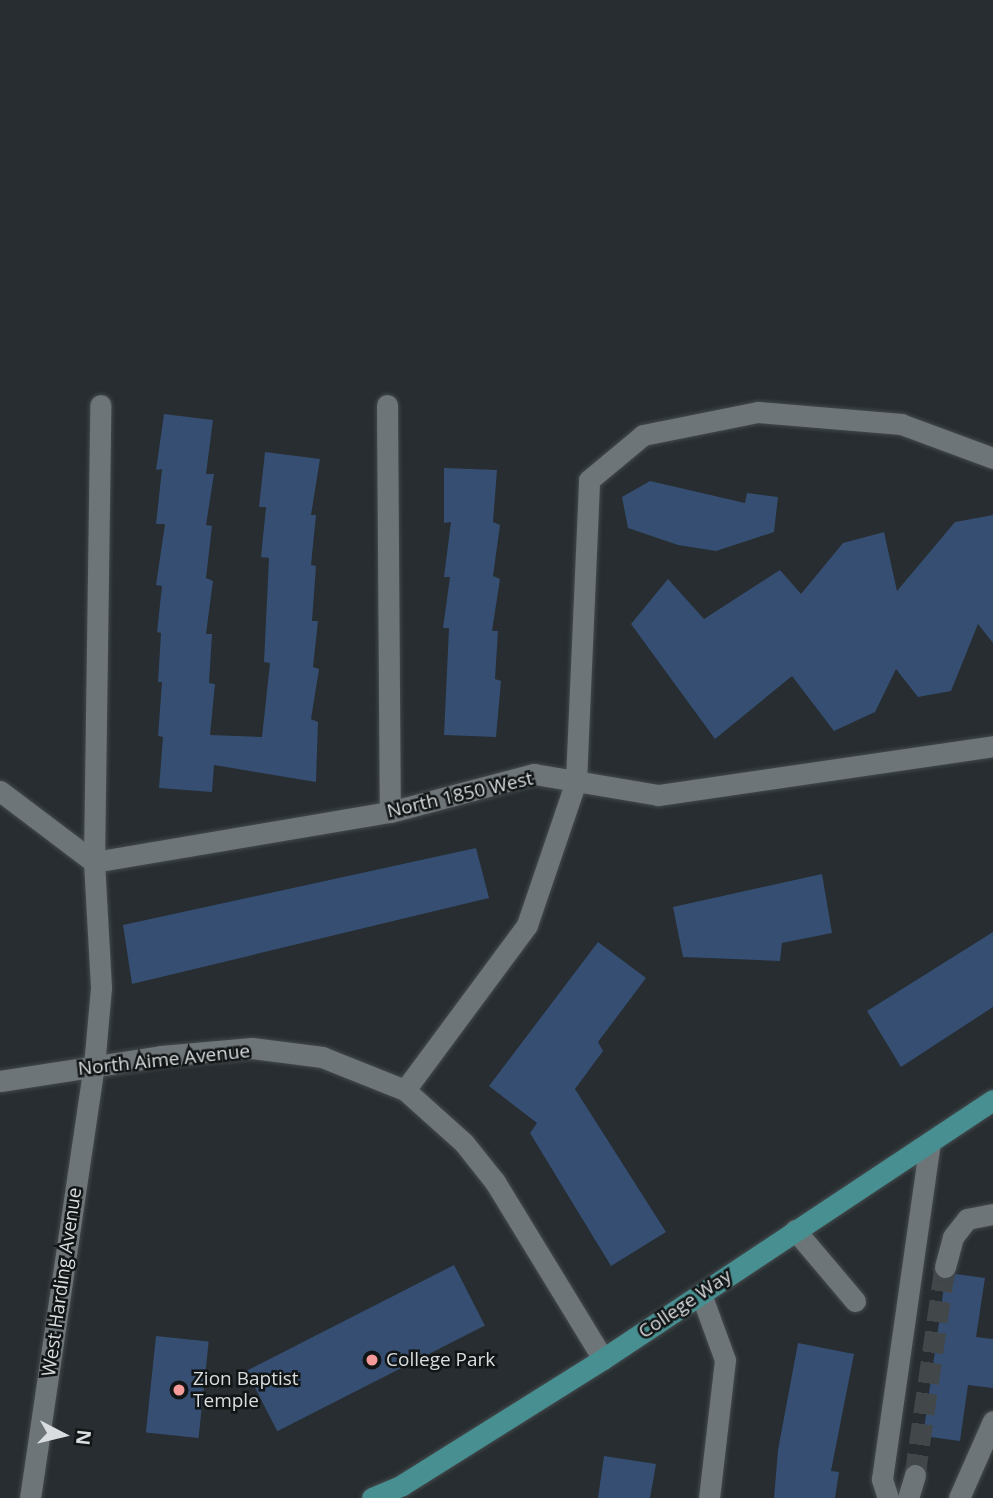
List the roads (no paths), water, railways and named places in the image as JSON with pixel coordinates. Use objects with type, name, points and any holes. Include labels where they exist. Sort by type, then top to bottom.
[{"type":"main road","name":"College Way","points":[[372,1498],[402,1485],[603,1359],[993,1100]]},
{"type":"street","name":"West Harding Avenue","points":[[30,1498],[94,1066],[101,987],[94,862],[100,405]]},
{"type":"street","points":[[387,405],[390,811]]},
{"type":"street","points":[[405,1090],[527,925],[576,781],[589,480],[643,435],[758,412],[901,424],[993,458]]},
{"type":"street","name":"North 1850 West","points":[[94,862],[390,811],[534,774],[658,795],[993,746]]},
{"type":"street","points":[[0,791],[94,862]]},
{"type":"street","name":"North Aime Avenue","points":[[0,1081],[94,1066],[253,1048],[322,1057],[405,1090],[457,1135],[495,1182],[603,1359]]},
{"type":"street","points":[[888,1498],[882,1479],[930,1143]]},
{"type":"street","points":[[945,1267],[953,1237],[967,1219],[993,1214]]},
{"type":"street","points":[[795,1230],[855,1301]]},
{"type":"street","points":[[701,1294],[725,1360],[709,1498]]},
{"type":"street","points":[[959,1498],[993,1421]]},
{"type":"street","points":[[908,1498],[915,1475]]},
{"type":"tunnel","points":[[915,1475],[945,1267]]},
{"type":"place","name":"College Park","points":[[372,1360]]},
{"type":"place","name":"Zion Baptist Temple","points":[[179,1390]]}]
